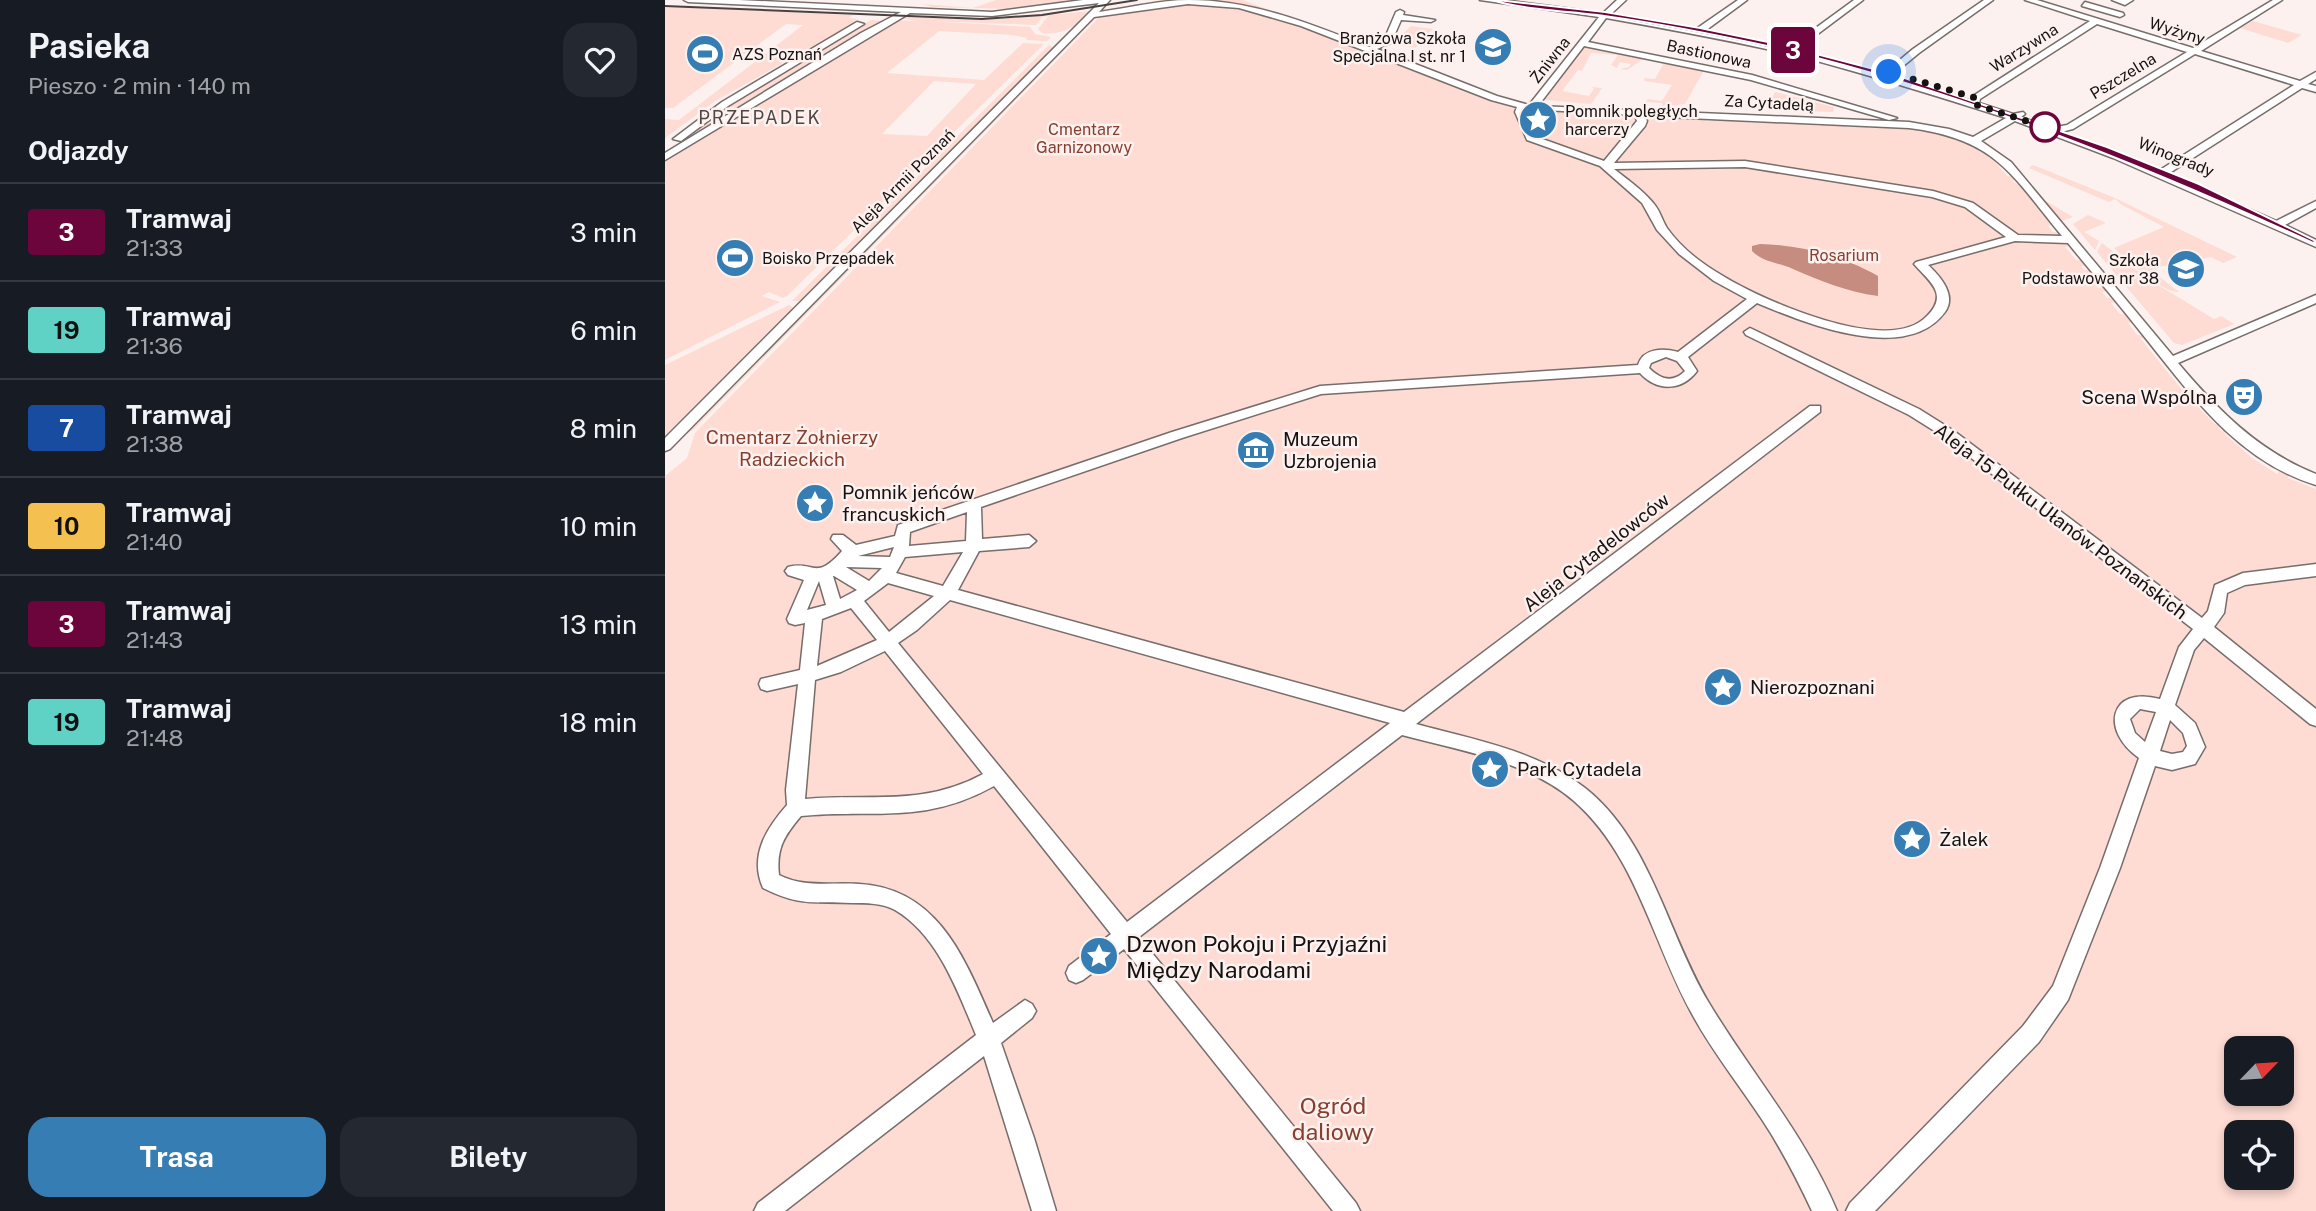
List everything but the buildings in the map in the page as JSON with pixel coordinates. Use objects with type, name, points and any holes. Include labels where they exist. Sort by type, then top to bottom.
[{"type":"street","points":[[688,0],[1005,13],[1101,0]]},
{"type":"street","points":[[858,7],[867,0]]},
{"type":"street","points":[[665,150],[725,104],[902,0]]},
{"type":"street","name":"Aleja Armii Poznań","points":[[665,446],[1106,0]]},
{"type":"street","name":"Winogrady","points":[[1484,0],[1606,13]]},
{"type":"street","name":"Winogrady","points":[[1522,0],[1701,29],[1889,73],[2059,129],[2316,235]]},
{"type":"street","name":"Żniwna","points":[[1526,107],[1606,13],[1622,0]]},
{"type":"street","points":[[1701,29],[1743,0]]},
{"type":"street","points":[[1793,49],[1859,0]]},
{"type":"street","points":[[1889,73],[1989,0]]},
{"type":"street","name":"Wyżyny","points":[[2029,0],[2316,89]]},
{"type":"street","points":[[2116,0],[2130,2]]},
{"type":"street","name":"Pszczelna","points":[[2059,129],[2278,0]]},
{"type":"street","points":[[2089,2],[2118,14]]},
{"type":"street","name":"Warzywna","points":[[2070,13],[2089,2]]},
{"type":"street","name":"Warzywna","points":[[1975,101],[2099,22],[2118,14],[2130,2]]},
{"type":"street","name":"Za Cytadelą","points":[[1091,15],[1173,3],[1222,3],[1304,24],[1526,107],[1909,125],[1939,129],[1975,141],[1992,149],[2008,164],[2210,406],[2254,447],[2291,471],[2316,480]]},
{"type":"street","points":[[870,19],[905,10]]},
{"type":"street","points":[[665,158],[894,17],[924,11]]},
{"type":"street","points":[[1371,49],[1388,41],[1399,15],[1431,20]]},
{"type":"street","name":"Bastionowa","points":[[1581,43],[1752,78],[1909,125]]},
{"type":"street","points":[[2164,171],[2316,75]]},
{"type":"street","points":[[1526,107],[1520,112],[1529,138],[1606,164],[1640,169],[1745,164],[1933,194],[1969,205],[2015,238]]},
{"type":"street","points":[[1606,164],[1640,126],[1642,121],[1638,113]]},
{"type":"street","points":[[1975,141],[2018,115]]},
{"type":"street","points":[[1606,164],[1652,208],[1661,228],[1677,248],[1717,278],[1800,316],[1861,332],[1891,335],[1908,332],[1929,323],[1941,308],[1944,298],[1940,285],[1920,264],[2015,238],[2071,240]]},
{"type":"street","points":[[2282,223],[2316,204]]},
{"type":"street","name":"Winogrady","points":[[2282,223],[2316,244]]},
{"type":"street","points":[[1679,356],[1756,298]]},
{"type":"street","points":[[2172,362],[2316,299]]},
{"type":"street","name":"Aleja 15 Pułku Ułanów Poznańskich","points":[[1750,332],[1914,412],[1949,434],[2204,629],[2316,719]]},
{"type":"street","points":[[1667,353],[1679,356],[1688,363],[1691,371],[1686,379],[1676,383],[1662,383],[1649,377],[1643,369],[1645,360],[1667,353]]},
{"type":"street","points":[[838,538],[849,545],[795,619],[835,609],[861,594],[896,557],[903,529],[1320,390],[1643,369]]},
{"type":"street","name":"Aleja Cytadelowców","points":[[1076,973],[1815,409]]},
{"type":"street","points":[[767,684],[808,675],[846,662],[912,626],[947,592],[969,560],[975,546],[977,517],[974,505]]},
{"type":"street","points":[[793,570],[1029,541]]},
{"type":"street","points":[[833,567],[896,557],[947,592],[1405,724],[1520,762],[1576,791],[1609,826],[1640,878],[1679,970],[1701,1010],[1790,1144],[1825,1211]]},
{"type":"street","points":[[833,567],[861,594],[887,642],[1348,1211]]},
{"type":"street","points":[[833,567],[835,609]]},
{"type":"street","points":[[1858,1211],[2031,1034],[2061,993],[2150,756],[2187,647],[2216,613],[2220,589],[2243,579],[2316,569]]},
{"type":"street","points":[[796,808],[795,790],[814,616]]},
{"type":"street","points":[[2138,702],[2152,702],[2167,707],[2183,719],[2194,733],[2196,747],[2189,758],[2172,762],[2150,756],[2134,744],[2123,730],[2121,716],[2127,706],[2138,702]]},
{"type":"street","points":[[996,776],[975,790],[935,804],[910,807],[827,803],[796,808],[769,839],[767,863],[770,881],[796,893],[868,893],[902,902],[923,918],[944,943],[989,1040],[1019,1120],[1044,1211]]},
{"type":"street","points":[[766,1211],[1025,1011]]},
{"type":"green space","points":[[996,0],[1081,0],[1012,9],[933,7],[922,4],[973,8]]},
{"type":"green space","name":"Park Cytadela","points":[[1162,0],[1242,0],[1270,10],[1252,8],[1513,107],[1660,116],[1660,119],[1672,119],[1672,116],[1691,117],[1692,120],[1706,118],[1706,121],[1713,121],[1713,118],[1749,120],[1750,123],[1766,121],[1821,126],[1821,123],[1848,124],[1849,127],[1867,125],[1868,128],[1877,128],[1877,125],[1932,131],[1931,133],[1941,135],[1942,132],[1957,140],[1960,137],[1994,161],[2000,161],[1996,163],[2007,176],[2013,176],[2016,180],[2012,181],[2073,217],[2048,226],[2053,232],[2060,232],[2071,246],[2065,247],[2076,260],[2083,260],[2088,266],[2081,266],[2084,270],[2092,270],[2104,285],[2097,285],[2098,288],[2106,287],[2109,291],[2102,292],[2107,298],[2115,298],[2118,302],[2111,303],[2120,314],[2128,314],[2134,322],[2128,323],[2137,335],[2147,337],[2140,338],[2183,391],[2190,391],[2195,397],[2189,398],[2215,424],[2220,423],[2223,426],[2218,427],[2222,431],[2228,430],[2224,433],[2252,458],[2277,474],[2280,470],[2289,475],[2288,478],[2316,489],[2316,1211],[665,1211],[665,476],[687,458],[695,433],[1107,9]]},
{"type":"green space","name":"AZS Poznań","points":[[665,6],[853,15],[849,18],[857,19],[853,22],[855,23],[715,101],[665,138],[665,119],[679,120],[803,25],[786,24],[673,108],[665,108]]},
{"type":"green space","points":[[1090,8],[1050,15],[1090,11],[1069,29],[1057,33],[1042,33],[1038,29],[1048,16],[1042,17],[1036,25],[928,21],[1030,27],[1035,34],[1051,37],[1047,41],[1026,40],[1027,38],[1012,35],[939,31],[887,73],[984,80],[1023,43],[1044,44],[787,296],[783,298],[769,292],[762,296],[780,302],[665,360],[665,159],[896,20],[917,21],[900,18],[1000,19]],"holes":[[[934,81],[976,84],[927,136],[882,134]]]},
{"type":"green space","points":[[1097,17],[693,430],[684,435],[1090,20]]},
{"type":"green space","points":[[871,20],[882,21],[673,148],[742,94]]},
{"type":"green space","points":[[2253,21],[2302,35],[2288,43],[2240,28]]},
{"type":"green space","points":[[1411,26],[1433,29],[1415,48],[1392,44]]},
{"type":"green space","points":[[1049,45],[1054,48],[802,301],[792,301]]},
{"type":"green space","points":[[1584,48],[1704,70],[1685,104],[1663,107],[1662,103],[1646,102],[1648,99],[1662,101],[1672,85],[1644,81],[1642,78],[1655,79],[1664,63],[1643,59],[1627,70],[1620,69],[1631,64],[1620,62],[1617,68],[1611,65],[1618,55],[1591,53],[1582,71],[1578,70],[1562,91],[1589,96],[1594,89],[1592,87],[1602,88],[1591,104],[1545,100]]},
{"type":"green space","points":[[1775,92],[1834,107],[1833,112],[1767,110]]},
{"type":"green space","points":[[2033,165],[2115,198],[2237,257],[2223,263],[2211,257],[2159,267],[2156,274],[2179,292],[2171,291],[2145,275],[2114,248],[2164,227],[2115,199],[2109,202],[2029,168]]},
{"type":"green space","points":[[2088,215],[2106,223],[2084,232],[2099,241],[2095,250],[2073,224]]},
{"type":"green space","points":[[2102,243],[2148,279],[2214,319],[2221,316],[2234,324],[2182,345],[2174,343],[2097,252]]},
{"type":"green space","points":[[789,305],[794,309],[665,436],[665,365]]},
{"type":"shaded area","points":[[1760,244],[1806,249],[1850,263],[1878,276],[1878,296],[1834,286],[1766,260],[1752,251],[1752,246]]},
{"type":"tram line","points":[[665,6],[982,19],[1042,15],[1137,0]]},
{"type":"tram line","points":[[1497,0],[1696,31],[1880,74],[2070,137],[2194,187],[2316,241]]},
{"type":"tram line","name":"3","points":[[1497,0],[1560,7],[1700,30],[1782,47],[1890,76],[1998,110],[2104,148],[2196,186],[2316,241]]},
{"type":"place","name":"Branżowa Szkoła Specjalna I st. nr 1","points":[[1493,47]]},
{"type":"place","name":"AZS Poznań","points":[[705,54]]},
{"type":"place","name":"Pomnik poległych harcerzy","points":[[1538,120]]},
{"type":"place","name":"Boisko Przepadek","points":[[735,258]]},
{"type":"place","name":"Szkoła Podstawowa nr 38","points":[[2186,269]]},
{"type":"place","name":"Scena Wspólna","points":[[2244,397]]},
{"type":"place","name":"Muzeum Uzbrojenia","points":[[1256,450]]},
{"type":"place","name":"Pomnik jeńców francuskich","points":[[815,503]]},
{"type":"place","name":"Nierozpoznani","points":[[1723,687]]},
{"type":"place","name":"Park Cytadela","points":[[1490,769]]},
{"type":"place","name":"Żalek","points":[[1912,839]]},
{"type":"place","name":"Dzwon Pokoju i Przyjaźni Między Narodami","points":[[1099,956]]},
{"type":"district","name":"PRZEPADEK","points":[[760,117]]},
{"type":"route","points":[[1889,72],[1976,98],[1973,100],[1974,104],[2045,127]]},
{"type":"park label","name":"Cmentarz Garnizonowy","points":[[1084,138]]},
{"type":"park label","name":"Rosarium","points":[[1844,255]]},
{"type":"park label","name":"Cmentarz Żołnierzy Radzieckich","points":[[792,448]]},
{"type":"park label","name":"Ogród daliowy","points":[[1333,1118]]}]
